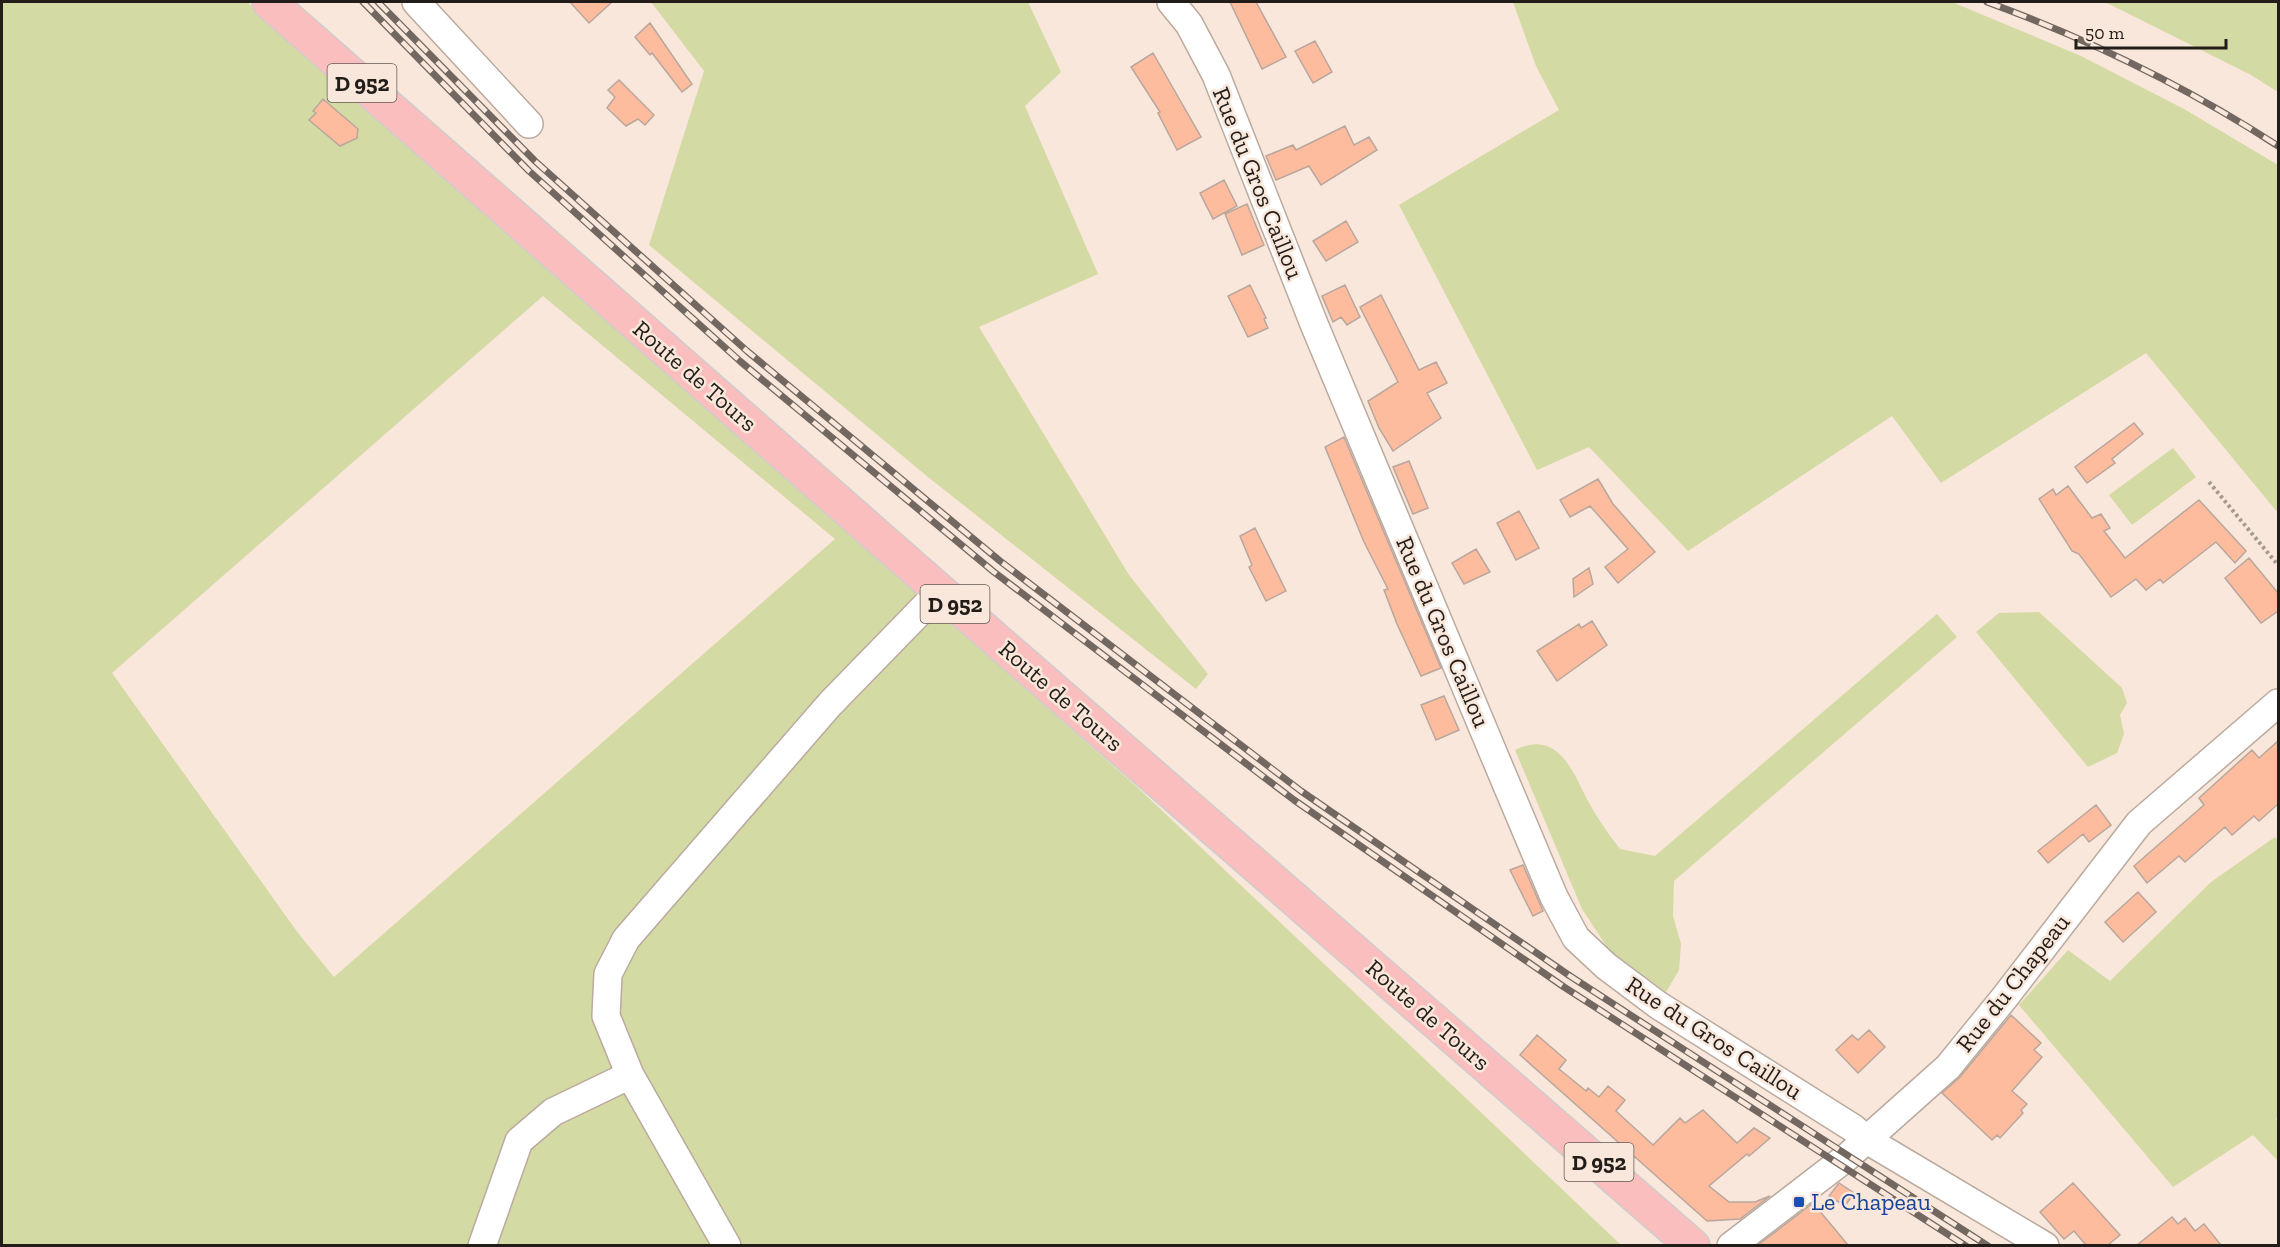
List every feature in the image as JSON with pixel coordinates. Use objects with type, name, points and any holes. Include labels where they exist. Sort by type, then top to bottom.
[{"type":"main road","name":"Route de Tours","points":[[269,2],[940,591],[1693,1245]]},
{"type":"street","points":[[416,2],[529,124]]},
{"type":"street","name":"Rue du Gros Caillou","points":[[1171,2],[1189,24],[1216,75],[1314,324],[1490,746],[1554,897],[1576,938],[1606,966],[1658,1005],[1852,1128],[1867,1140],[2045,1245]]},
{"type":"street","points":[[728,1245],[630,1075],[606,1016],[608,974],[626,939],[830,704],[940,591]]},
{"type":"street","name":"Rue du Chapeau","points":[[1731,1245],[1867,1140],[1948,1067],[2139,823],[2278,703]]},
{"type":"street","points":[[482,1245],[519,1141],[553,1112],[630,1075]]},
{"type":"path","points":[[2209,482],[2278,564]]},
{"type":"green space","points":[[2,2],[247,2],[1136,786],[1621,1245],[2,1245]],"holes":[[[543,296],[835,539],[334,977],[298,933],[112,673]]]},
{"type":"green space","points":[[651,2],[1028,2],[1061,72],[1025,106],[1098,274],[979,327],[1129,575],[1208,674],[1196,689],[928,477],[649,245],[704,71]]},
{"type":"green space","points":[[1513,2],[1952,2],[2081,56],[2184,109],[2278,165],[2278,513],[2146,353],[1941,483],[1892,416],[1688,551],[1589,447],[1537,470],[1399,205],[1559,110],[1536,66]]},
{"type":"green space","points":[[2105,2],[2278,2],[2278,92],[2251,75]]},
{"type":"green space","points":[[2173,448],[2196,477],[2132,525],[2109,495]]},
{"type":"green space","points":[[2039,612],[2122,688],[2127,703],[2120,715],[2124,734],[2117,753],[2088,767],[1976,632],[1999,613]]},
{"type":"green space","points":[[1937,614],[1957,637],[1674,881],[1673,916],[1681,944],[1679,970],[1666,992],[1609,950],[1582,909],[1515,750],[1530,745],[1543,745],[1554,749],[1570,767],[1596,815],[1620,849],[1655,856]]},
{"type":"green space","points":[[2275,837],[2278,841],[2278,1116],[2276,1119],[2278,1123],[2278,1161],[2253,1135],[2173,1187],[2019,1005],[2068,950],[2110,981],[2211,882]]},
{"type":"building","points":[[570,2],[612,2],[589,23]]},
{"type":"building","points":[[1230,2],[1256,2],[1286,57],[1262,69]]},
{"type":"building","points":[[650,23],[692,84],[682,92],[652,53],[650,55],[635,37]]},
{"type":"building","points":[[1315,41],[1332,72],[1313,83],[1295,51]]},
{"type":"building","points":[[1153,53],[1201,137],[1177,150],[1158,113],[1160,112],[1131,67]]},
{"type":"building","points":[[619,80],[654,115],[645,125],[638,119],[626,126],[607,108],[615,97],[608,90]]},
{"type":"building","points":[[323,99],[358,129],[357,138],[340,146],[309,120],[316,113],[313,111]]},
{"type":"building","points":[[1345,126],[1354,145],[1369,137],[1377,150],[1321,185],[1309,166],[1276,180],[1266,156],[1293,145],[1296,150]]},
{"type":"building","points":[[1224,180],[1237,206],[1213,219],[1200,193]]},
{"type":"building","points":[[1247,204],[1264,245],[1242,255],[1225,214]]},
{"type":"building","points":[[1346,221],[1358,242],[1326,261],[1313,241]]},
{"type":"building","points":[[1250,285],[1266,318],[1264,319],[1268,328],[1248,337],[1228,296]]},
{"type":"building","points":[[1345,285],[1360,317],[1347,325],[1341,317],[1333,322],[1322,296]]},
{"type":"building","points":[[1381,295],[1419,370],[1436,362],[1447,383],[1427,393],[1441,418],[1393,451],[1379,428],[1368,401],[1398,382],[1360,307]]},
{"type":"building","points":[[2134,423],[2143,434],[2112,459],[2115,463],[2087,483],[2075,467]]},
{"type":"building","points":[[1344,437],[1441,668],[1421,676],[1384,590],[1388,589],[1364,542],[1325,447]]},
{"type":"building","points":[[1409,461],[1428,508],[1413,514],[1393,467]]},
{"type":"building","points":[[1598,479],[1613,504],[1655,552],[1618,583],[1605,567],[1628,549],[1590,506],[1570,517],[1560,500]]},
{"type":"building","points":[[2068,486],[2092,518],[2101,514],[2110,528],[2104,531],[2125,558],[2199,500],[2246,551],[2235,563],[2216,542],[2163,583],[2160,579],[2146,590],[2136,579],[2111,597],[2079,554],[2072,551],[2039,499],[2053,489],[2056,495]]},
{"type":"building","points":[[1519,511],[1539,548],[1516,560],[1497,523]]},
{"type":"building","points":[[1255,528],[1286,591],[1266,601],[1249,567],[1252,565],[1240,536]]},
{"type":"building","points":[[1476,549],[1490,572],[1464,584],[1452,563]]},
{"type":"building","points":[[2249,558],[2278,593],[2278,611],[2261,623],[2225,578]]},
{"type":"building","points":[[1589,568],[1593,584],[1574,597],[1573,579]]},
{"type":"building","points":[[1592,621],[1607,645],[1557,681],[1537,651],[1579,624],[1581,628]]},
{"type":"building","points":[[1444,696],[1459,730],[1436,740],[1421,705]]},
{"type":"building","points":[[2278,741],[2278,804],[2259,821],[2254,816],[2232,835],[2225,827],[2185,862],[2179,856],[2147,883],[2134,866],[2204,805],[2199,798],[2252,750],[2259,758]]},
{"type":"building","points":[[2096,805],[2111,825],[2089,842],[2083,834],[2048,863],[2038,851]]},
{"type":"building","points":[[1523,865],[1543,911],[1533,916],[1510,870]]},
{"type":"building","points":[[2138,892],[2156,912],[2123,942],[2105,922]]},
{"type":"building","points":[[2011,1015],[2041,1043],[2034,1050],[2042,1057],[2012,1091],[2027,1104],[2021,1110],[2023,1113],[2000,1138],[1997,1135],[1992,1140],[1942,1093],[1960,1077]]},
{"type":"building","points":[[1869,1030],[1885,1047],[1858,1073],[1836,1050],[1852,1035],[1858,1040]]},
{"type":"building","points":[[1537,1035],[1566,1060],[1559,1069],[1586,1091],[1588,1088],[1599,1097],[1608,1086],[1625,1100],[1616,1111],[1653,1145],[1680,1118],[1685,1123],[1703,1110],[1737,1143],[1754,1128],[1770,1138],[1709,1186],[1729,1202],[1755,1202],[1770,1196],[1740,1219],[1707,1221],[1520,1055]]},
{"type":"building","points":[[1839,1183],[1854,1193],[1845,1206],[1829,1196]]},
{"type":"building","points":[[2073,1183],[2120,1235],[2108,1245],[2086,1245],[2074,1231],[2064,1239],[2040,1212]]},
{"type":"building","points":[[1813,1203],[1848,1245],[1758,1245]]},
{"type":"building","points":[[2172,1217],[2178,1224],[2185,1218],[2195,1231],[2204,1224],[2221,1245],[2137,1245]]},
{"type":"railway","points":[[363,2],[529,171],[741,362],[994,572],[1294,800],[1564,987],[1966,1246]]},
{"type":"railway","points":[[378,2],[535,161],[747,351],[1000,561],[1301,791],[1570,976],[1988,1246]]},
{"type":"railway","points":[[1987,2],[2099,48],[2173,84],[2278,146]]},
{"type":"place","name":"Le Chapeau","points":[[1799,1202]]}]
